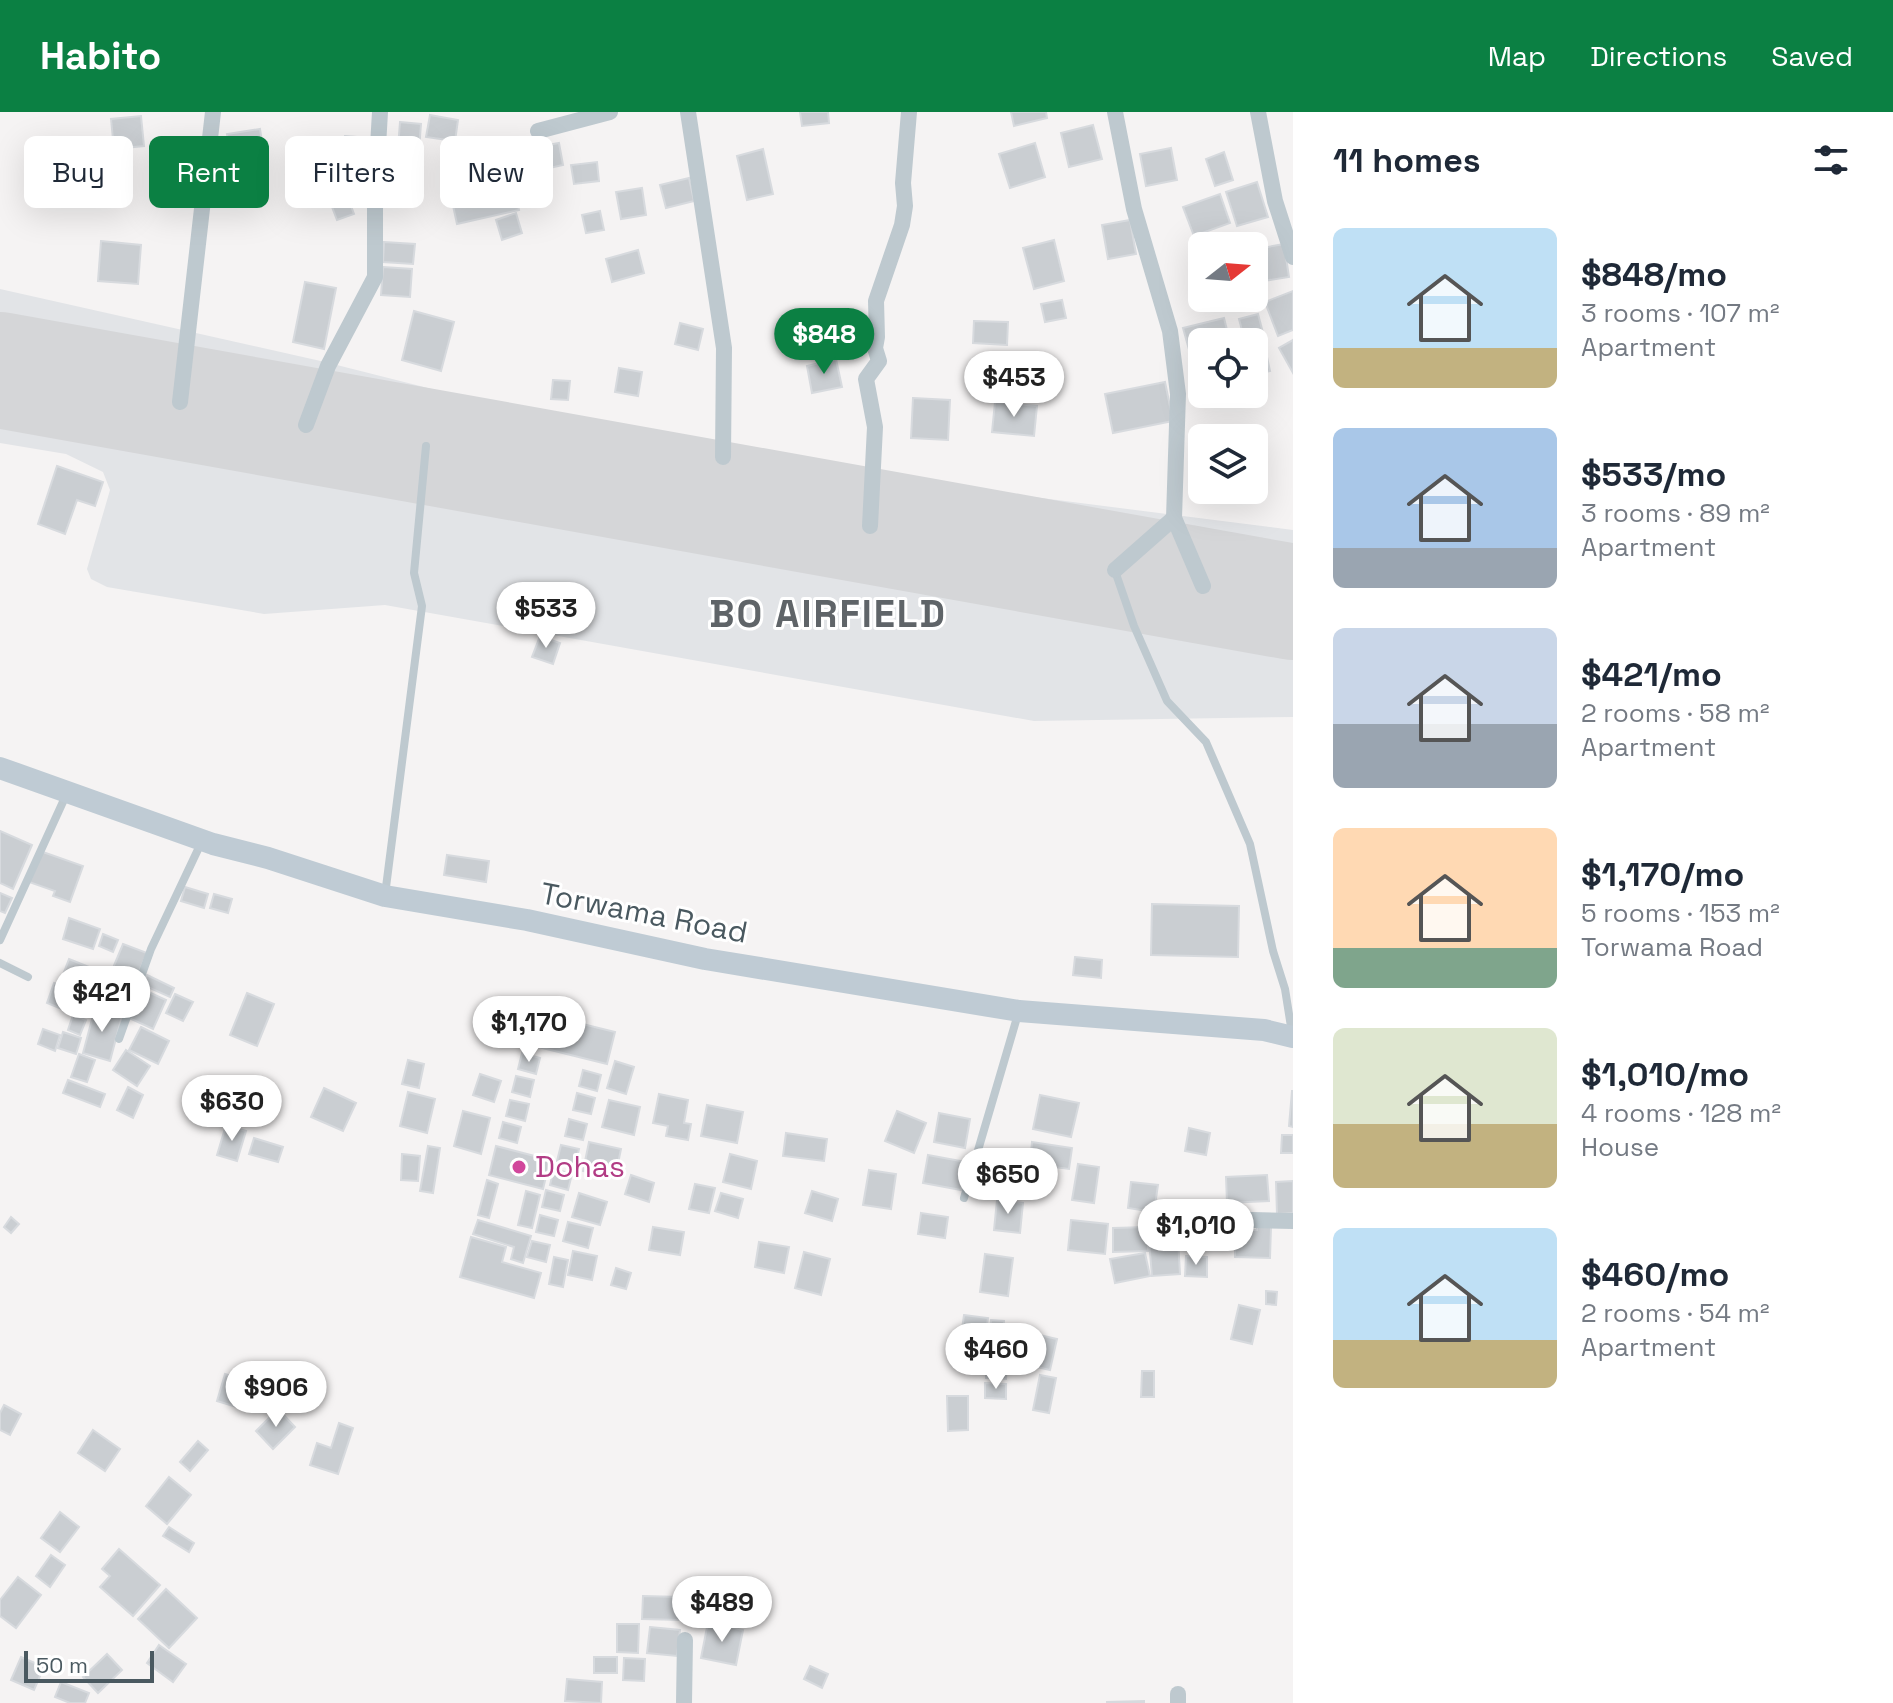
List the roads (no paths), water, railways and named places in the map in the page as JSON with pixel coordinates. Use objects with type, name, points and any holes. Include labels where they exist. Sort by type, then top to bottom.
[{"type":"main road","name":"Torwama Road","points":[[0,768],[203,840],[385,896],[527,920],[705,959],[1019,1011],[1264,1030],[1292,1037]]},
{"type":"street","points":[[180,402],[213,112]]},
{"type":"street","points":[[306,425],[328,366],[375,277],[375,197],[380,112]]},
{"type":"street","points":[[538,131],[610,112]]},
{"type":"street","points":[[688,112],[724,348],[723,457]]},
{"type":"street","points":[[870,526],[875,427],[866,379],[879,361],[875,348],[876,301],[902,225],[909,112]]},
{"type":"street","points":[[1115,112],[1134,209],[1170,331],[1178,394],[1174,518],[1203,586]]},
{"type":"street","points":[[1258,112],[1275,201],[1293,257]]},
{"type":"street","points":[[1115,570],[1174,518]]},
{"type":"street","points":[[1212,1219],[1293,1221]]},
{"type":"street","points":[[684,1703],[685,1640]]},
{"type":"lane","points":[[385,896],[422,606],[414,573],[426,446]]},
{"type":"lane","points":[[1115,570],[1134,626],[1167,701],[1206,742],[1250,844],[1273,951],[1285,989],[1292,1037]]},
{"type":"lane","points":[[0,940],[68,792]]},
{"type":"lane","points":[[119,1039],[151,949],[203,840]]},
{"type":"lane","points":[[0,963],[28,977]]},
{"type":"lane","points":[[964,1198],[1019,1011]]},
{"type":"place","name":"Dohas","points":[[519,1167]]},
{"type":"district","name":"BO AIRFIELD","points":[[828,614]]}]
